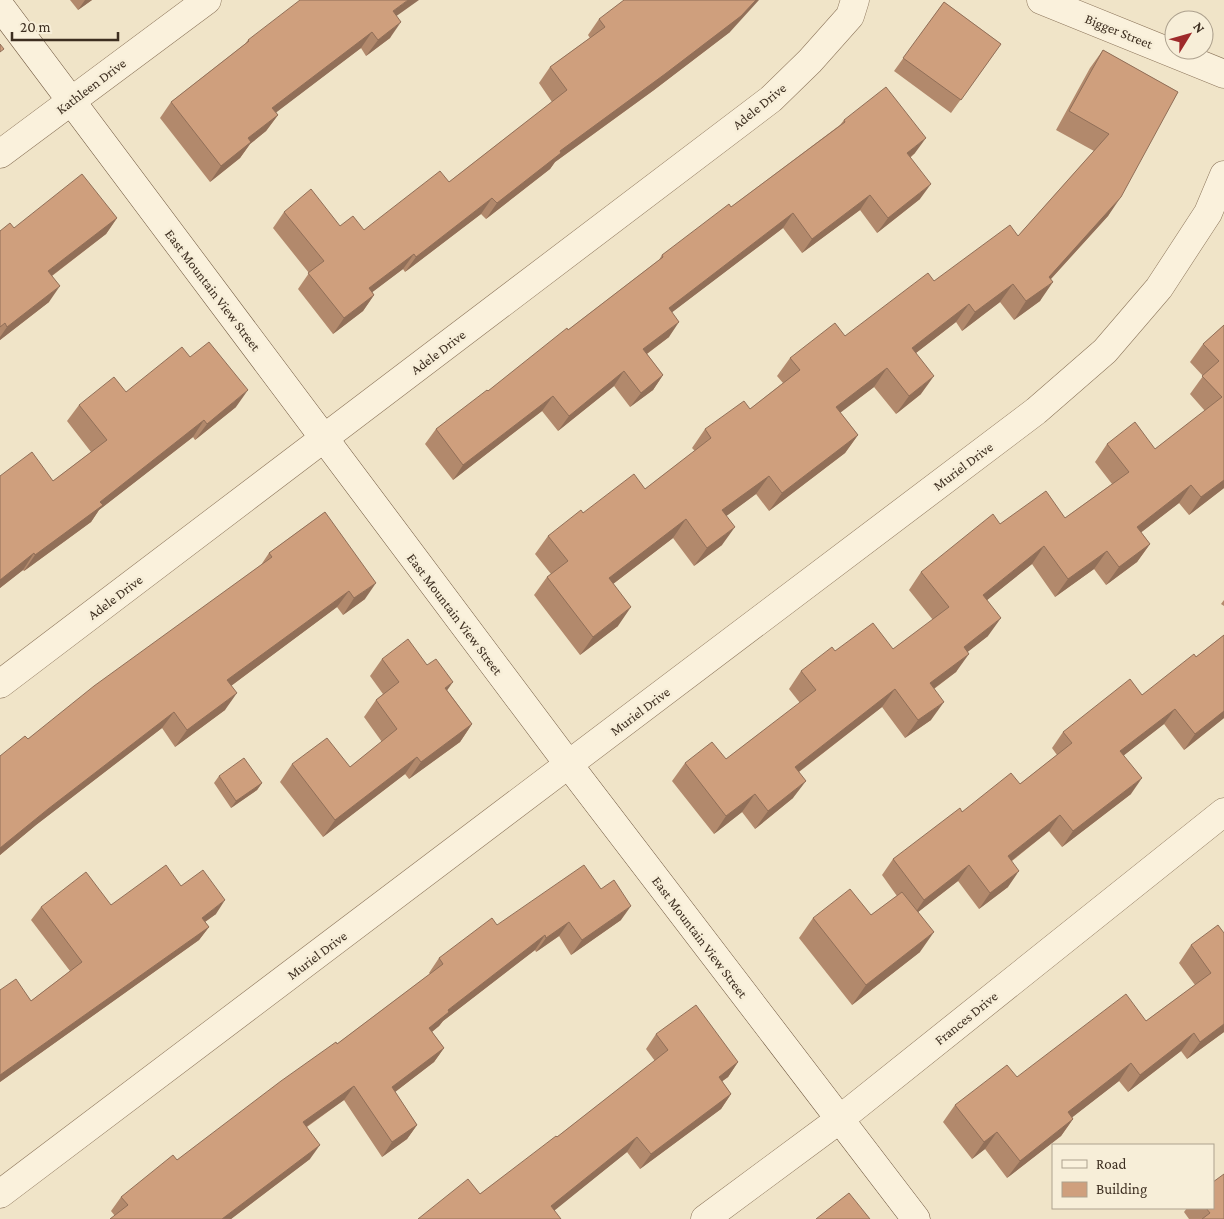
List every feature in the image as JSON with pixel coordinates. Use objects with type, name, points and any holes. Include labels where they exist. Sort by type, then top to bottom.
[{"type":"street","name":"Kathleen Drive","points":[[0,154],[207,0]]},
{"type":"street","name":"Adele Drive","points":[[0,684],[771,99],[810,61],[850,16],[856,0]]},
{"type":"street","name":"Bigger Street","points":[[1041,0],[1224,74]]},
{"type":"street","name":"East Mountain View Street","points":[[0,6],[569,765],[916,1219]]},
{"type":"street","name":"Muriel Drive","points":[[0,1194],[1036,410],[1105,351],[1159,288],[1208,213],[1224,175]]},
{"type":"street","name":"Frances Drive","points":[[705,1219],[840,1118],[1224,812]]},
{"type":"building","points":[[300,0],[408,0],[393,11],[401,22],[378,40],[372,32],[272,108],[278,115],[248,138],[251,142],[221,166],[171,102]]},
{"type":"building","points":[[624,0],[756,0],[741,16],[560,151],[561,153],[497,203],[492,198],[416,257],[414,254],[369,288],[374,295],[344,318],[308,273],[324,261],[284,212],[311,189],[340,226],[353,216],[364,230],[440,171],[449,182],[567,90],[550,67],[605,27],[599,19]]},
{"type":"building","points":[[944,2],[1001,44],[961,100],[903,58]]},
{"type":"building","points":[[0,44],[4,49],[0,52]]},
{"type":"building","points":[[1103,50],[1178,92],[1121,197],[1049,277],[1053,282],[1026,301],[1013,284],[975,312],[969,304],[912,348],[934,376],[909,396],[887,368],[836,407],[858,435],[782,493],[769,476],[722,510],[735,527],[707,548],[686,519],[609,578],[631,607],[593,637],[547,577],[568,561],[548,536],[581,510],[583,513],[634,474],[645,489],[711,438],[705,429],[744,401],[750,409],[800,370],[790,358],[835,323],[845,336],[928,273],[934,281],[1010,225],[1018,236],[1109,134],[1069,111]]},
{"type":"building","points":[[886,87],[926,138],[907,153],[931,184],[888,218],[870,195],[812,239],[793,213],[669,308],[679,322],[643,349],[663,375],[641,393],[624,371],[569,416],[553,396],[463,465],[436,429],[488,391],[567,328],[568,330],[729,204],[731,207],[845,122],[844,120]]},
{"type":"building","points":[[82,174],[117,218],[48,271],[60,286],[7,327],[5,323],[0,327],[0,231],[10,223],[14,228]]},
{"type":"building","points":[[1224,325],[1224,480],[1201,497],[1191,485],[1137,527],[1150,544],[1119,567],[1107,551],[1068,579],[1044,546],[983,595],[1001,618],[964,647],[969,654],[930,683],[944,702],[918,720],[895,689],[795,767],[806,781],[768,811],[755,794],[726,816],[685,763],[712,742],[726,759],[816,690],[801,671],[832,647],[835,651],[873,623],[893,649],[949,607],[921,572],[993,514],[1000,524],[1046,491],[1065,518],[1129,472],[1107,444],[1135,422],[1155,449],[1222,397],[1202,376],[1219,361],[1203,344]]},
{"type":"building","points":[[209,342],[248,390],[207,424],[204,420],[100,502],[103,505],[35,555],[34,553],[0,580],[0,476],[32,452],[53,481],[107,440],[79,405],[114,377],[126,392],[182,347],[190,357]]},
{"type":"building","points":[[325,512],[376,583],[354,598],[349,591],[227,680],[237,693],[187,730],[174,712],[0,848],[0,756],[25,736],[28,739],[94,686],[272,557],[269,553]]},
{"type":"building","points":[[1224,635],[1224,711],[1195,734],[1175,709],[1120,751],[1142,778],[1073,831],[1060,815],[1008,856],[1019,871],[990,893],[969,865],[924,900],[893,859],[960,808],[962,812],[1011,773],[1020,784],[1072,743],[1063,732],[1130,679],[1142,695],[1194,654],[1196,657]]},
{"type":"building","points":[[408,639],[427,665],[436,659],[453,682],[445,688],[472,724],[421,762],[417,757],[335,820],[292,764],[327,738],[350,767],[397,729],[376,700],[399,682],[382,659]]},
{"type":"building","points":[[244,758],[262,783],[236,801],[219,776]]},
{"type":"building","points":[[166,865],[181,886],[203,870],[225,900],[202,918],[209,927],[0,1075],[0,990],[16,979],[31,1001],[82,962],[41,907],[86,872],[111,905]]},
{"type":"building","points":[[584,865],[601,889],[614,880],[631,906],[582,940],[569,922],[546,938],[545,935],[448,1010],[449,1012],[429,1028],[444,1048],[392,1087],[417,1125],[392,1142],[354,1086],[303,1122],[320,1145],[222,1219],[110,1219],[128,1205],[121,1197],[173,1155],[177,1160],[281,1081],[336,1042],[337,1044],[443,964],[439,958],[492,918],[497,925]]},
{"type":"building","points":[[850,889],[871,915],[902,892],[934,932],[866,985],[813,918]]},
{"type":"building","points":[[1218,925],[1224,933],[1224,1024],[1200,1042],[1194,1033],[1140,1075],[1131,1063],[1068,1112],[1073,1119],[1020,1161],[997,1132],[984,1142],[955,1105],[1007,1065],[1017,1077],[1126,994],[1146,1021],[1211,973],[1191,945]]},
{"type":"building","points":[[696,1005],[738,1062],[719,1077],[731,1094],[651,1154],[637,1137],[551,1206],[561,1219],[418,1219],[468,1179],[480,1194],[557,1137],[668,1050],[656,1034]]},
{"type":"building","points":[[1224,1174],[1224,1219],[1202,1219],[1210,1213],[1207,1209],[1214,1209],[1214,1181]]},
{"type":"building","points":[[849,1193],[870,1219],[816,1219]]}]
